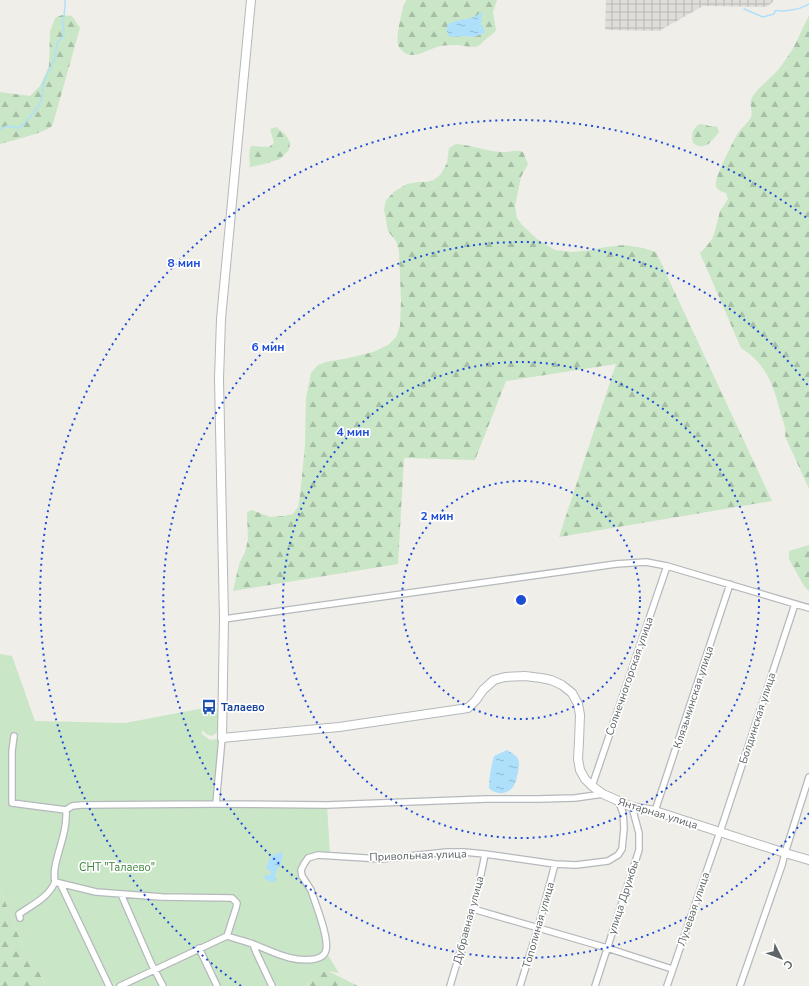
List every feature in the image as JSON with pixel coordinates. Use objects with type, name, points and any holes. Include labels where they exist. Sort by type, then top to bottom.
[{"type":"street","points":[[216,804],[222,738],[224,619],[219,364],[251,0]]},
{"type":"street","points":[[224,619],[616,564],[646,562],[667,566],[809,608]]},
{"type":"street","name":"Солнечногорская улица","points":[[592,786],[667,566]]},
{"type":"street","name":"Клязьминская улица","points":[[655,811],[730,584]]},
{"type":"street","name":"Болдинская улица","points":[[720,832],[795,604]]},
{"type":"street","name":"Янтарная улица","points":[[222,738],[339,727],[468,708],[483,690],[494,680],[516,676],[551,680],[562,684],[572,693],[578,704],[580,715],[578,753],[580,770],[592,786],[603,794],[632,807],[655,811],[809,860]]},
{"type":"street","points":[[14,736],[12,752],[12,803],[66,810],[72,806],[80,805],[327,805],[486,799],[538,800],[603,794]]},
{"type":"street","points":[[740,986],[782,865],[809,777]]},
{"type":"street","name":"Привольная улица","points":[[253,944],[296,960],[320,958],[326,952],[327,948],[325,935],[313,896],[302,876],[301,870],[308,858],[318,855],[381,859],[447,852],[464,852],[555,864],[592,864],[608,861],[618,855],[622,849],[624,828],[623,813],[618,800]]},
{"type":"street","name":"улица Дружбы","points":[[595,986],[638,850],[639,834],[632,807]]},
{"type":"street","points":[[66,810],[64,835],[54,872],[58,884],[108,986]]},
{"type":"street","name":"Лучевая улица","points":[[667,986],[720,832]]},
{"type":"street","name":"Дубравная улица","points":[[450,986],[473,909],[485,854]]},
{"type":"street","name":"Тополиная улица","points":[[520,986],[538,928],[555,864]]},
{"type":"street","points":[[20,918],[19,914],[42,898],[58,884],[96,892],[162,897],[232,898],[237,903],[227,936]]},
{"type":"street","points":[[121,894],[151,963],[163,986]]},
{"type":"street","points":[[473,909],[607,948],[672,969]]},
{"type":"street","points":[[120,986],[227,936],[253,944],[272,986]]},
{"type":"street","points":[[199,948],[217,986]]},
{"type":"shaded area","points":[[606,0],[773,0],[773,2],[766,7],[703,6],[659,31],[605,29]]},
{"type":"green space","points":[[406,0],[497,0],[493,12],[496,30],[478,46],[445,45],[419,54],[408,54],[400,49],[398,45],[400,22]]},
{"type":"green space","points":[[62,15],[72,16],[80,28],[52,126],[35,134],[0,144],[0,92],[30,96],[40,86],[49,66],[50,32],[55,18]]},
{"type":"green space","points":[[809,16],[809,489],[785,436],[786,431],[768,377],[757,361],[741,348],[700,253],[712,239],[720,211],[728,199],[726,193],[717,189],[716,182],[728,151],[739,131],[749,121],[752,113],[751,99],[784,62],[793,49]]},
{"type":"green space","points":[[700,124],[713,127],[717,126],[719,132],[711,142],[703,146],[698,146],[693,143],[692,140],[692,134],[695,128]]},
{"type":"green space","points":[[276,127],[285,134],[290,142],[289,150],[280,159],[250,167],[249,154],[251,146],[269,147],[274,143],[270,129]]},
{"type":"green space","points":[[456,144],[495,151],[523,152],[528,164],[521,177],[515,206],[517,218],[522,225],[537,239],[555,250],[572,252],[624,245],[656,252],[772,501],[559,537],[616,364],[506,381],[475,460],[404,458],[398,564],[233,591],[240,562],[245,552],[248,540],[247,512],[252,510],[270,517],[284,516],[293,514],[298,507],[305,445],[306,398],[311,373],[318,365],[326,362],[373,352],[388,345],[396,337],[400,326],[401,300],[399,251],[396,241],[388,231],[384,209],[386,200],[395,191],[407,184],[434,180],[441,174],[447,163],[449,148]]},
{"type":"green space","points":[[809,545],[809,591],[804,586],[789,559],[789,551]]},
{"type":"green space","name":"СНТ \"Талаево\"","points":[[0,654],[12,656],[35,721],[125,723],[204,708],[204,717],[209,712],[219,709],[219,731],[212,736],[206,734],[202,730],[202,734],[210,740],[222,738],[216,804],[327,805],[330,855],[313,856],[301,870],[311,890],[325,935],[326,952],[339,973],[328,971],[322,972],[307,986],[46,986],[23,947],[0,889]]},
{"type":"green space","points":[[0,889],[23,947],[46,986],[0,986]]},
{"type":"green space","points":[[328,971],[357,986],[307,986],[322,972]]},
{"type":"water","points":[[481,12],[481,24],[485,31],[484,33],[474,37],[449,36],[447,26],[451,23],[472,18]]},
{"type":"water","points":[[507,750],[518,759],[519,764],[515,784],[508,792],[494,792],[489,788],[494,756]]},
{"type":"water","points":[[281,852],[283,854],[280,866],[275,874],[276,881],[271,882],[264,878],[265,875],[271,875],[271,872],[266,869],[267,865],[272,856]]},
{"type":"waterway","points":[[0,129],[7,126],[18,128],[23,125],[38,107],[42,98],[43,85],[55,58],[57,43],[64,35],[63,25],[65,0]]},
{"type":"waterway","points":[[744,9],[763,17],[774,14],[775,11],[796,9],[809,4]]},
{"type":"place","name":"Талаево","points":[[209,707]]}]
